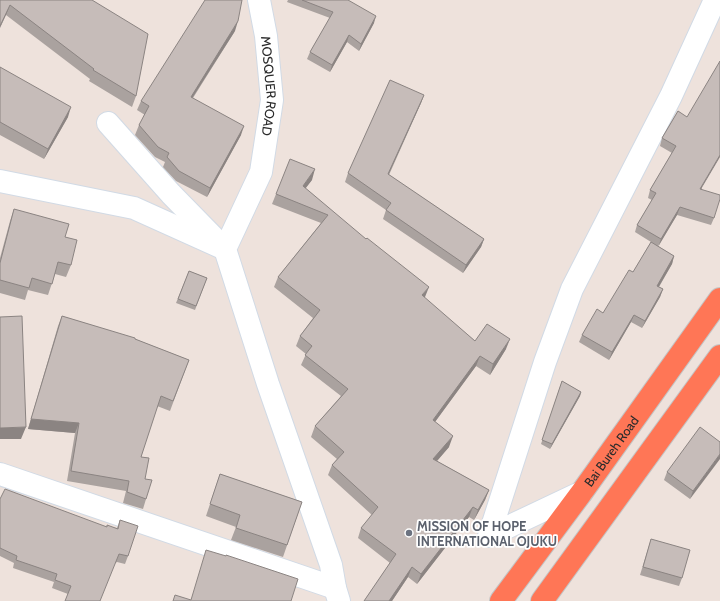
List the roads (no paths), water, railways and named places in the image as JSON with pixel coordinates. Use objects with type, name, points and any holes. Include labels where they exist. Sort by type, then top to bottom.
[{"type":"highway","name":"Bai Bureh Road","points":[[501,601],[582,492],[720,299]]},
{"type":"highway","points":[[542,601],[720,356]]},
{"type":"street","name":"MOSQUER ROAD","points":[[225,249],[262,172],[272,100],[266,36],[259,0]]},
{"type":"street","points":[[582,492],[490,536],[545,362],[572,290],[667,103],[715,0]]},
{"type":"street","points":[[0,474],[337,595],[332,566],[268,384],[225,249],[171,194],[108,123]]},
{"type":"street","points":[[0,181],[134,208],[225,249]]},
{"type":"place","name":"MISSION OF HOPE INTERNATIONAL OJUKU","points":[[409,533]]}]
